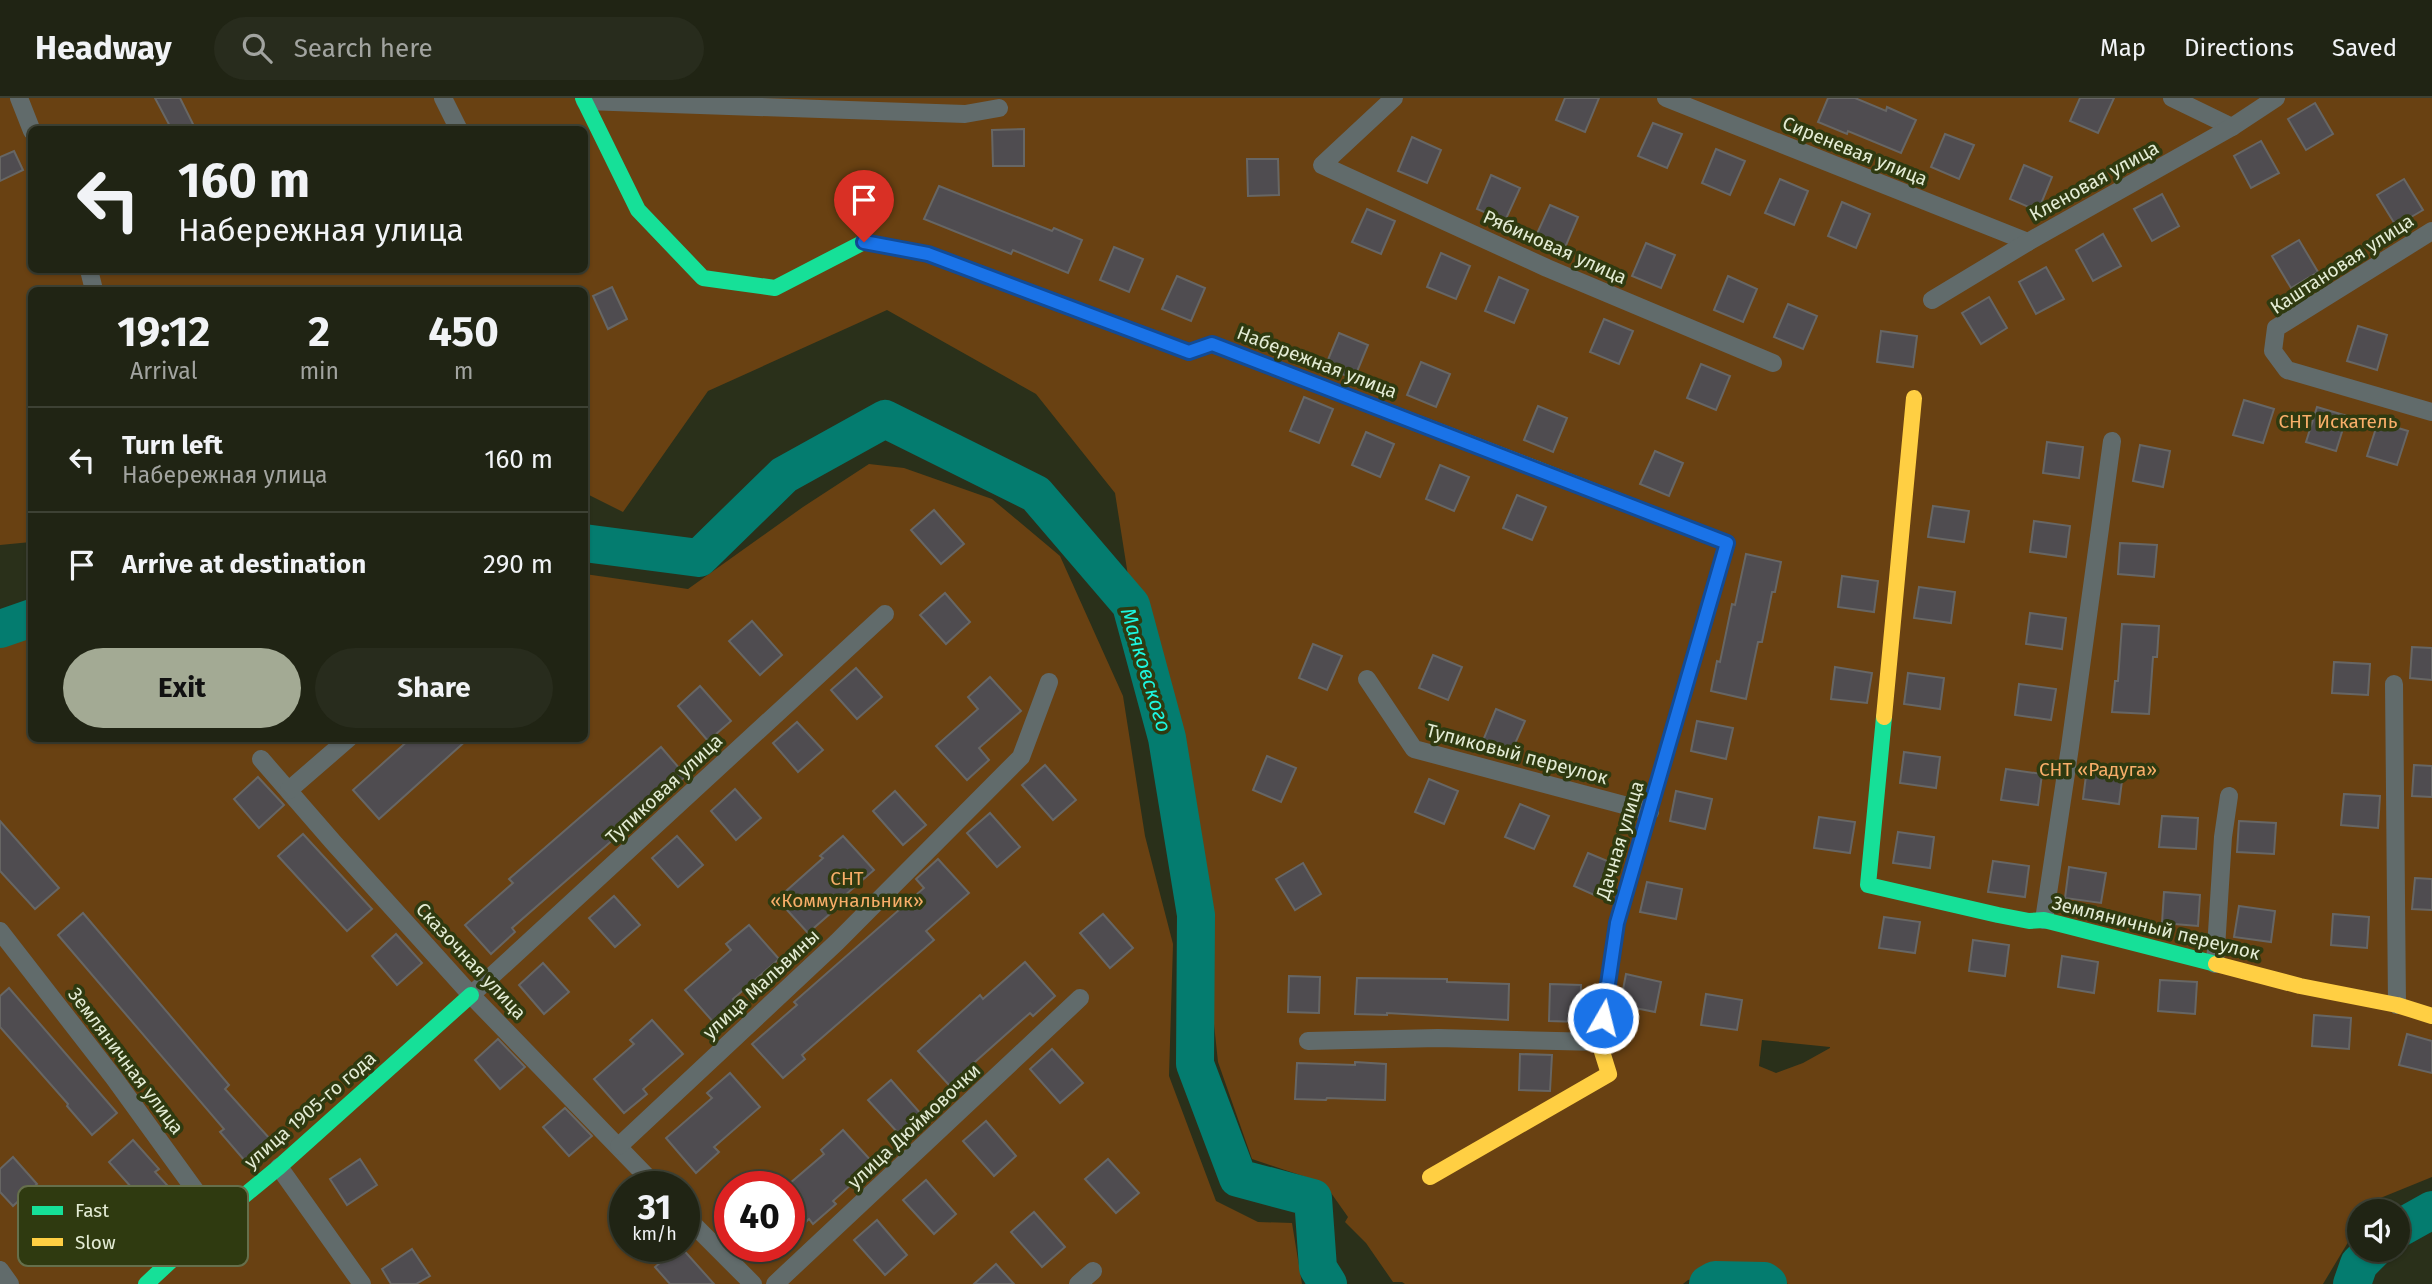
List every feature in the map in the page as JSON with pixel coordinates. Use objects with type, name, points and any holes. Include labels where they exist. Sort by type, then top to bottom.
[{"type":"street","points":[[19,98],[30,126]]},
{"type":"street","points":[[443,98],[457,126]]},
{"type":"street","name":"Рябиновая улица","points":[[1394,98],[1322,165],[1547,268],[1773,363]]},
{"type":"street","name":"Сиреневая улица","points":[[1666,98],[2028,242]]},
{"type":"street","points":[[2172,98],[2232,127]]},
{"type":"street","name":"Кленовая улица","points":[[1932,300],[2028,242],[2232,127],[2276,98]]},
{"type":"street","points":[[584,100],[965,114],[999,108]]},
{"type":"street","name":"Набережная улица","points":[[584,100],[638,211],[703,278],[775,288],[864,242],[928,254],[1189,352],[1212,344],[1727,543]]},
{"type":"street","name":"Каштановая улица","points":[[2432,230],[2276,328],[2273,351],[2287,370],[2432,412]]},
{"type":"street","name":"Земляничный переулок","points":[[1914,398],[1868,885],[1998,915],[2044,920],[2300,986],[2397,1005],[2432,1016]]},
{"type":"street","points":[[2044,920],[2112,441]]},
{"type":"street","name":"Дачная улица","points":[[1430,1177],[1609,1074],[1599,1042],[1617,923],[1727,543]]},
{"type":"street","name":"Тупиковая улица","points":[[471,995],[885,614]]},
{"type":"street","name":"Тупиковый переулок","points":[[1367,678],[1414,749],[1650,812]]},
{"type":"street","name":"улица Мальвины","points":[[619,1146],[837,942],[1021,757],[1049,682]]},
{"type":"street","points":[[2394,684],[2397,1005]]},
{"type":"street","points":[[289,790],[344,742]]},
{"type":"street","name":"Сказочная улица","points":[[261,759],[332,842],[471,995],[642,1171]]},
{"type":"street","points":[[2215,964],[2223,837],[2229,796]]},
{"type":"street","name":"Земляничная улица","points":[[0,930],[114,1078],[192,1186]]},
{"type":"street","name":"улица 1905-го года","points":[[248,1193],[471,995]]},
{"type":"street","name":"улица Дюймовочки","points":[[775,1284],[1080,998]]},
{"type":"street","points":[[1308,1041],[1438,1038],[1599,1042]]},
{"type":"street","points":[[279,1167],[359,1283]]},
{"type":"street","points":[[700,1231],[753,1284]]},
{"type":"street","name":"улица 1905-го года","points":[[146,1284],[165,1266]]},
{"type":"street","points":[[0,1270],[10,1284]]},
{"type":"street","points":[[1078,1284],[1093,1271]]},
{"type":"green space","points":[[0,98],[2432,98],[2432,1177],[2378,1199],[2347,1199],[2347,1244],[2323,1284],[1788,1284],[1765,1269],[1688,1280],[1683,1284],[1393,1282],[1366,1243],[1345,1222],[1348,1217],[1324,1183],[1252,1159],[1218,1062],[1188,778],[1155,694],[1129,582],[1115,493],[1036,394],[887,310],[708,391],[623,512],[588,494],[588,287],[28,287],[28,542],[0,545]],"holes":[[[1762,1040],[1830,1048],[1803,1063],[1776,1073],[1759,1066]]]},
{"type":"green space","name":"СНТ «Коммунальник»","points":[[869,464],[904,468],[992,499],[1060,556],[1123,696],[1145,836],[1173,944],[1169,1076],[1216,1201],[1258,1222],[1292,1223],[1302,1284],[0,1284],[0,631],[28,623],[28,742],[588,742],[588,574],[688,589],[803,507]]},
{"type":"building","points":[[155,98],[180,98],[193,124],[170,126]]},
{"type":"building","points":[[1565,98],[1599,98],[1585,132],[1556,120]]},
{"type":"building","points":[[1828,98],[1855,98],[1886,111],[1887,107],[1916,120],[1901,153],[1818,122]]},
{"type":"building","points":[[2080,98],[2114,98],[2098,133],[2070,121]]},
{"type":"building","points":[[2315,103],[2333,134],[2306,150],[2288,119]]},
{"type":"building","points":[[1653,123],[1682,134],[1667,168],[1638,156]]},
{"type":"building","points":[[1024,129],[1024,166],[993,166],[992,130]]},
{"type":"building","points":[[1945,134],[1974,145],[1959,179],[1931,167]]},
{"type":"building","points":[[1412,137],[1441,150],[1427,183],[1398,171]]},
{"type":"building","points":[[2261,141],[2279,173],[2251,188],[2234,156]]},
{"type":"building","points":[[1716,149],[1745,161],[1730,195],[1702,183]]},
{"type":"building","points":[[14,151],[23,170],[0,181],[0,157]]},
{"type":"building","points":[[1247,159],[1278,159],[1279,195],[1248,196]]},
{"type":"building","points":[[2024,165],[2052,177],[2038,211],[2010,199]]},
{"type":"building","points":[[1491,175],[1520,188],[1505,221],[1477,209]]},
{"type":"building","points":[[1780,179],[1808,191],[1794,225],[1765,213]]},
{"type":"building","points":[[2404,179],[2423,210],[2396,226],[2377,195]]},
{"type":"building","points":[[854,183],[885,185],[883,221],[852,219]]},
{"type":"building","points":[[939,186],[1052,231],[1054,228],[1082,240],[1068,273],[1013,250],[1011,254],[924,219]]},
{"type":"building","points":[[2162,194],[2179,226],[2152,241],[2134,209]]},
{"type":"building","points":[[1842,202],[1870,214],[1856,248],[1828,236]]},
{"type":"building","points":[[1550,205],[1578,217],[1564,250],[1535,238]]},
{"type":"building","points":[[1367,209],[1395,221],[1381,254],[1352,242]]},
{"type":"building","points":[[2103,234],[2121,266],[2093,281],[2076,250]]},
{"type":"building","points":[[2299,240],[2318,272],[2291,288],[2272,256]]},
{"type":"building","points":[[1646,243],[1675,255],[1661,288],[1632,276]]},
{"type":"building","points":[[1114,247],[1143,259],[1129,292],[1100,280]]},
{"type":"building","points":[[1441,253],[1470,266],[1456,299],[1427,287]]},
{"type":"building","points":[[2046,267],[2064,299],[2036,314],[2019,282]]},
{"type":"building","points":[[1177,276],[1205,288],[1191,321],[1162,309]]},
{"type":"building","points":[[1728,276],[1757,289],[1743,322],[1714,310]]},
{"type":"building","points":[[1499,277],[1528,290],[1514,323],[1485,311]]},
{"type":"building","points":[[612,287],[627,319],[608,329],[593,296]]},
{"type":"building","points":[[1989,297],[2007,328],[1981,344],[1962,313]]},
{"type":"building","points":[[1788,304],[1817,316],[1803,349],[1774,337]]},
{"type":"building","points":[[1604,319],[1633,331],[1619,364],[1590,352]]},
{"type":"building","points":[[2358,326],[2387,335],[2377,370],[2347,361]]},
{"type":"building","points":[[1881,331],[1917,336],[1913,367],[1877,362]]},
{"type":"building","points":[[1339,333],[1368,345],[1354,379],[1325,367]]},
{"type":"building","points":[[1421,362],[1450,374],[1436,407],[1407,395]]},
{"type":"building","points":[[1701,364],[1730,376],[1716,410],[1687,398]]},
{"type":"building","points":[[1304,397],[1333,409],[1319,443],[1290,431]]},
{"type":"building","points":[[2244,400],[2274,409],[2263,443],[2233,435]]},
{"type":"building","points":[[1538,406],[1567,418],[1553,452],[1524,440]]},
{"type":"building","points":[[2317,407],[2347,416],[2336,451],[2306,442]]},
{"type":"building","points":[[2378,422],[2408,431],[2397,465],[2367,456]]},
{"type":"building","points":[[1366,432],[1394,444],[1380,477],[1352,465]]},
{"type":"building","points":[[2047,442],[2083,447],[2079,478],[2043,473]]},
{"type":"building","points":[[2140,445],[2170,451],[2163,487],[2133,481]]},
{"type":"building","points":[[1655,451],[1683,463],[1669,496],[1640,484]]},
{"type":"building","points":[[1440,465],[1469,477],[1454,511],[1426,499]]},
{"type":"building","points":[[1517,495],[1546,507],[1532,540],[1503,528]]},
{"type":"building","points":[[1933,506],[1969,511],[1964,542],[1928,537]]},
{"type":"building","points":[[934,510],[964,544],[941,564],[911,530]]},
{"type":"building","points":[[2034,521],[2070,526],[2066,557],[2030,552]]},
{"type":"building","points":[[2120,543],[2157,545],[2154,577],[2118,574]]},
{"type":"building","points":[[1746,554],[1781,562],[1762,642],[1758,642],[1746,699],[1711,691]]},
{"type":"building","points":[[1842,576],[1878,581],[1874,612],[1838,607]]},
{"type":"building","points":[[1919,587],[1955,592],[1951,623],[1914,618]]},
{"type":"building","points":[[945,593],[970,622],[946,644],[920,615]]},
{"type":"building","points":[[2030,613],[2066,618],[2062,649],[2026,644]]},
{"type":"building","points":[[752,621],[782,655],[760,675],[729,641]]},
{"type":"building","points":[[2122,624],[2159,626],[2157,657],[2153,657],[2149,714],[2112,712],[2115,681],[2118,681]]},
{"type":"building","points":[[1313,644],[1342,656],[1327,690],[1299,678]]},
{"type":"building","points":[[2412,647],[2432,648],[2432,680],[2410,678]]},
{"type":"building","points":[[1433,655],[1462,667],[1448,700],[1419,688]]},
{"type":"building","points":[[2334,662],[2370,664],[2368,695],[2332,693]]},
{"type":"building","points":[[1835,667],[1872,673],[1867,703],[1831,699]]},
{"type":"building","points":[[856,668],[882,697],[857,719],[831,690]]},
{"type":"building","points":[[1908,673],[1944,678],[1940,709],[1904,704]]},
{"type":"building","points":[[990,677],[1021,711],[979,748],[989,760],[967,780],[936,746],[978,709],[968,697]]},
{"type":"building","points":[[2019,684],[2056,689],[2051,720],[2015,715]]},
{"type":"building","points":[[700,686],[731,721],[708,741],[678,706]]},
{"type":"building","points":[[1496,709],[1525,721],[1510,755],[1482,743]]},
{"type":"building","points":[[1697,721],[1733,728],[1726,759],[1691,751]]},
{"type":"building","points":[[797,722],[823,750],[798,772],[773,743]]},
{"type":"building","points":[[407,742],[465,742],[379,819],[353,790]]},
{"type":"building","points":[[661,747],[686,776],[512,928],[515,932],[491,954],[465,925],[513,883],[509,879]]},
{"type":"building","points":[[1904,752],[1940,757],[1936,788],[1900,783]]},
{"type":"building","points":[[1267,756],[1296,768],[1281,802],[1253,790]]},
{"type":"building","points":[[1045,765],[1076,800],[1053,820],[1022,785]]},
{"type":"building","points":[[2414,765],[2432,766],[2432,797],[2412,796]]},
{"type":"building","points":[[2087,768],[2123,773],[2119,804],[2083,799]]},
{"type":"building","points":[[2006,769],[2042,774],[2038,805],[2001,800]]},
{"type":"building","points":[[258,777],[284,805],[259,828],[234,799]]},
{"type":"building","points":[[1429,779],[1458,791],[1444,824],[1415,812]]},
{"type":"building","points":[[735,789],[761,818],[736,840],[711,811]]},
{"type":"building","points":[[895,791],[926,825],[903,845],[873,811]]},
{"type":"building","points":[[1676,791],[1712,799],[1705,829],[1670,821]]},
{"type":"building","points":[[2344,794],[2380,796],[2378,828],[2341,825]]},
{"type":"building","points":[[1520,804],[1549,816],[1534,849],[1505,837]]},
{"type":"building","points":[[990,813],[1020,847],[997,867],[967,833]]},
{"type":"building","points":[[2162,816],[2198,818],[2196,849],[2159,847]]},
{"type":"building","points":[[1819,817],[1855,822],[1850,853],[1814,848]]},
{"type":"building","points":[[0,821],[59,888],[35,909],[0,871]]},
{"type":"building","points":[[2239,821],[2276,823],[2274,854],[2237,852]]},
{"type":"building","points":[[1898,832],[1934,837],[1930,868],[1893,863]]},
{"type":"building","points":[[303,834],[372,909],[347,931],[278,856]]},
{"type":"building","points":[[677,836],[703,865],[678,887],[652,858]]},
{"type":"building","points":[[843,836],[874,870],[828,910],[831,913],[808,933],[777,899],[823,858],[820,856]]},
{"type":"building","points":[[1588,853],[1617,865],[1603,899],[1574,886]]},
{"type":"building","points":[[938,859],[969,893],[926,931],[934,940],[802,1055],[805,1059],[783,1078],[752,1044],[797,1005],[794,1002],[924,888],[916,879]]},
{"type":"building","points":[[1993,861],[2029,866],[2025,897],[1988,892]]},
{"type":"building","points":[[1303,863],[1321,894],[1295,910],[1276,879]]},
{"type":"building","points":[[2069,867],[2106,873],[2101,903],[2065,898]]},
{"type":"building","points":[[2415,878],[2432,879],[2432,910],[2412,909]]},
{"type":"building","points":[[1647,882],[1682,889],[1676,919],[1640,912]]},
{"type":"building","points":[[2164,892],[2200,895],[2198,926],[2162,923]]},
{"type":"building","points":[[614,896],[640,925],[615,947],[589,918]]},
{"type":"building","points":[[2239,906],[2275,911],[2271,942],[2234,937]]},
{"type":"building","points":[[83,913],[229,1085],[225,1089],[270,1139],[245,1161],[220,1132],[224,1129],[58,935]]},
{"type":"building","points":[[1103,914],[1133,948],[1110,968],[1080,933]]},
{"type":"building","points":[[2333,914],[2369,917],[2367,948],[2331,945]]},
{"type":"building","points":[[1884,917],[1920,922],[1915,953],[1879,948]]},
{"type":"building","points":[[749,925],[779,959],[733,999],[738,1004],[715,1024],[685,990],[731,950],[726,944]]},
{"type":"building","points":[[396,934],[422,963],[397,985],[372,956]]},
{"type":"building","points":[[1973,940],[2009,945],[2005,976],[1969,971]]},
{"type":"building","points":[[2062,956],[2098,962],[2094,993],[2058,987]]},
{"type":"building","points":[[1025,962],[1055,996],[1033,1016],[1030,1013],[949,1085],[918,1051],[980,995],[983,999]]},
{"type":"building","points":[[543,963],[569,992],[544,1014],[519,985]]},
{"type":"building","points":[[1626,974],[1661,982],[1655,1012],[1620,1005]]},
{"type":"building","points":[[1289,976],[1320,977],[1319,1013],[1288,1012]]},
{"type":"building","points":[[1357,978],[1447,979],[1447,982],[1509,984],[1508,1020],[1387,1013],[1355,1014]]},
{"type":"building","points":[[2160,980],[2197,982],[2195,1014],[2158,1011]]},
{"type":"building","points":[[1550,984],[1581,985],[1580,1022],[1549,1021]]},
{"type":"building","points":[[9,988],[117,1113],[92,1135],[0,1027],[0,996]]},
{"type":"building","points":[[1706,994],[1742,1000],[1737,1030],[1701,1025]]},
{"type":"building","points":[[2314,1015],[2351,1018],[2349,1049],[2312,1046]]},
{"type":"building","points":[[652,1020],[683,1054],[643,1089],[647,1094],[624,1113],[594,1079],[634,1044],[630,1040]]},
{"type":"building","points":[[2407,1034],[2432,1041],[2432,1073],[2399,1065]]},
{"type":"building","points":[[498,1039],[525,1067],[500,1089],[475,1060]]},
{"type":"building","points":[[1052,1049],[1083,1083],[1060,1103],[1030,1069]]},
{"type":"building","points":[[1520,1054],[1552,1055],[1550,1091],[1519,1090]]},
{"type":"building","points":[[1355,1062],[1386,1064],[1385,1100],[1295,1099],[1297,1063],[1355,1065]]},
{"type":"building","points":[[730,1073],[760,1107],[714,1147],[719,1152],[698,1171],[694,1171],[666,1138],[712,1098],[707,1093]]},
{"type":"building","points":[[891,1080],[921,1114],[899,1134],[868,1100]]},
{"type":"building","points":[[565,1108],[592,1136],[569,1156],[543,1127]]},
{"type":"building","points":[[986,1121],[1016,1156],[994,1176],[963,1141]]},
{"type":"building","points":[[843,1130],[874,1164],[833,1201],[836,1204],[813,1224],[809,1219],[805,1223],[804,1171],[824,1154],[821,1150]]},
{"type":"building","points":[[133,1140],[159,1169],[155,1172],[168,1186],[130,1186],[109,1162]]},
{"type":"building","points":[[13,1157],[37,1184],[18,1186],[18,1201],[13,1206],[0,1192],[0,1169]]},
{"type":"building","points":[[360,1159],[377,1185],[347,1205],[330,1179]]},
{"type":"building","points":[[1108,1159],[1139,1193],[1116,1213],[1085,1179]]},
{"type":"building","points":[[926,1180],[956,1214],[934,1234],[903,1200]]},
{"type":"building","points":[[1034,1212],[1065,1247],[1042,1267],[1011,1232]]},
{"type":"building","points":[[877,1220],[907,1255],[885,1275],[854,1240]]},
{"type":"building","points":[[412,1249],[430,1276],[416,1284],[391,1284],[382,1269]]},
{"type":"building","points":[[661,1262],[694,1262],[714,1284],[670,1284],[655,1267]]},
{"type":"building","points":[[996,1264],[1014,1284],[974,1284]]},
{"type":"waterway","name":"Маяковского","points":[[588,544],[699,558],[784,475],[885,419],[1036,494],[1131,605],[1167,738],[1196,915],[1195,1064],[1238,1178],[1313,1198],[1318,1268],[1328,1284]]},
{"type":"waterway","name":"Маяковского","points":[[0,629],[28,619]]},
{"type":"waterway","name":"Маяковского","points":[[2410,1222],[2432,1210]]},
{"type":"waterway","name":"Маяковского","points":[[2352,1284],[2361,1262]]},
{"type":"waterway","name":"Маяковского","points":[[1708,1284],[1715,1280],[1764,1281],[1768,1284]]},
{"type":"traffic: fast","points":[[583,98],[638,210],[703,278],[775,288],[864,242],[928,254],[1056,302]]},
{"type":"traffic: fast","points":[[1537,469],[1727,543],[1626,892]]},
{"type":"traffic: fast","points":[[1884,717],[1868,885],[1998,915],[2029,921],[2044,920],[2216,964]]},
{"type":"traffic: fast","points":[[248,1193],[471,995]]},
{"type":"traffic: fast","points":[[146,1284],[165,1266]]},
{"type":"traffic: slow","points":[[1056,302],[1189,352],[1212,344],[1537,469]]},
{"type":"traffic: slow","points":[[1884,717],[1914,398]]},
{"type":"traffic: slow","points":[[1430,1177],[1609,1074],[1599,1042],[1617,923],[1626,892]]},
{"type":"traffic: slow","points":[[2216,964],[2300,986],[2397,1005],[2432,1016]]},
{"type":"route","points":[[864,242],[928,254],[1189,352],[1212,344],[1727,543],[1617,923],[1603,1018]]},
{"type":"park label","name":"СНТ Искатель","points":[[2338,421]]},
{"type":"park label","name":"СНТ «Радуга»","points":[[2098,769]]}]
